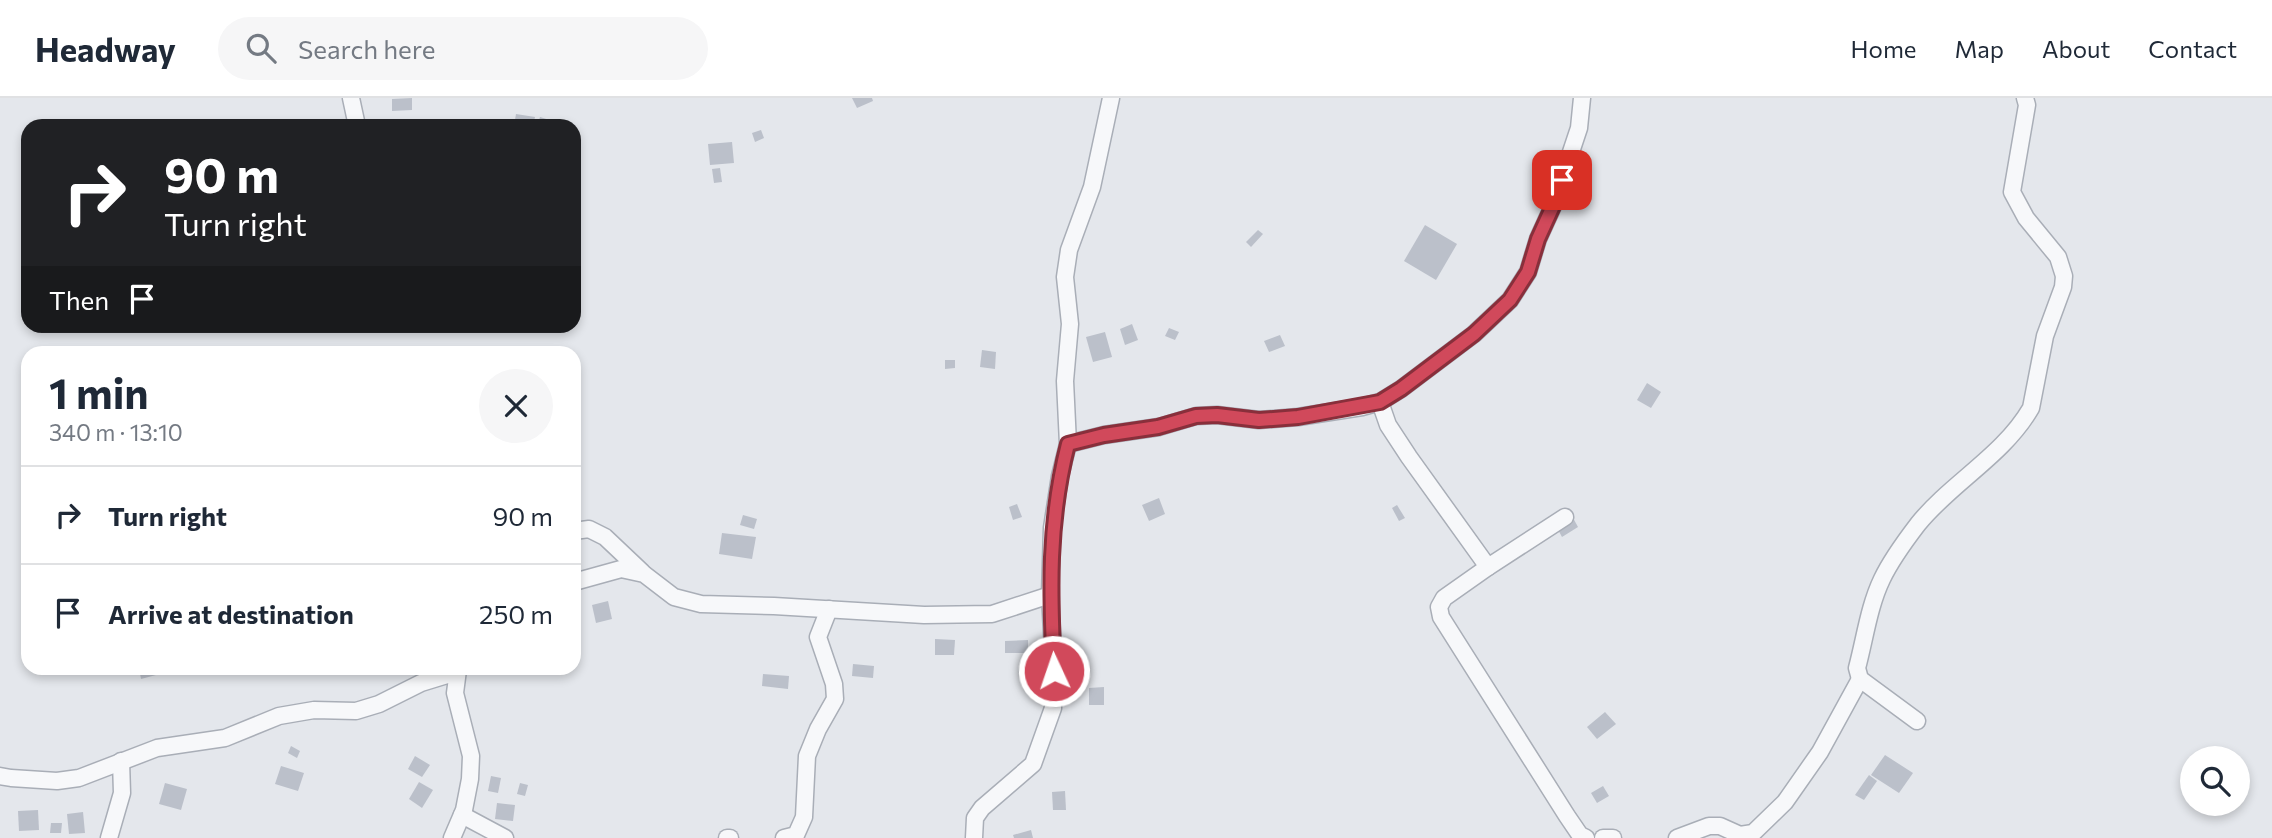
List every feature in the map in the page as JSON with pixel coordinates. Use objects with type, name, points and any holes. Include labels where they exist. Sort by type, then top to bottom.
[{"type":"street","points":[[351,98],[356,119]]},
{"type":"street","points":[[974,838],[975,818],[982,808],[1033,764],[1053,708],[1050,595],[1052,528],[1068,444],[1065,381],[1070,324],[1065,277],[1069,250],[1092,187],[1111,98]]},
{"type":"street","points":[[1068,444],[1104,435],[1158,427],[1196,416],[1217,415],[1259,420],[1298,417],[1380,402],[1401,389],[1474,334],[1510,300],[1528,272],[1579,128],[1582,98]]},
{"type":"street","points":[[1917,721],[1860,678],[1857,667],[1874,601],[1882,578],[1919,523],[2006,442],[2031,408],[2046,336],[2063,287],[2064,276],[2058,257],[2026,218],[2012,192],[2027,104],[2025,98]]},
{"type":"street","points":[[1380,402],[1388,425],[1488,567]]},
{"type":"street","points":[[1565,517],[1444,598],[1439,607],[1441,617],[1567,816],[1580,835],[1586,838]]},
{"type":"street","points":[[581,530],[589,529],[605,537],[644,574],[674,597],[701,604],[924,615],[992,614],[1050,595]]},
{"type":"street","points":[[581,580],[621,569],[644,574]]},
{"type":"street","points":[[784,838],[796,835],[804,817],[807,756],[835,699],[834,684],[818,637],[829,610]]},
{"type":"street","points":[[0,776],[57,781],[79,778],[157,748],[225,738],[279,716],[314,710],[356,711],[444,675]]},
{"type":"street","points":[[452,838],[462,816],[470,779],[471,756],[455,693],[458,675]]},
{"type":"street","points":[[1677,838],[1710,826],[1720,826],[1741,836],[1753,834],[1785,802],[1820,752],[1860,678]]},
{"type":"street","points":[[109,838],[122,793],[121,761]]},
{"type":"street","points":[[462,816],[505,838]]},
{"type":"street","points":[[1603,838],[1613,838]]},
{"type":"building","points":[[412,98],[412,110],[392,111],[392,99]]},
{"type":"building","points":[[852,98],[872,98],[873,101],[857,108]]},
{"type":"building","points":[[516,114],[535,117],[535,119],[515,119]]},
{"type":"building","points":[[761,130],[764,138],[755,142],[752,133]]},
{"type":"building","points":[[732,142],[734,163],[710,165],[708,144]]},
{"type":"building","points":[[720,168],[722,182],[714,183],[712,169]]},
{"type":"building","points":[[1425,225],[1457,244],[1436,280],[1404,261]]},
{"type":"building","points":[[1258,230],[1263,234],[1251,247],[1246,242]]},
{"type":"building","points":[[1132,324],[1138,340],[1125,345],[1120,329]]},
{"type":"building","points":[[1169,328],[1179,332],[1175,340],[1165,336]]},
{"type":"building","points":[[1105,332],[1112,357],[1093,362],[1086,337]]},
{"type":"building","points":[[1280,335],[1285,346],[1269,352],[1264,341]]},
{"type":"building","points":[[982,350],[996,352],[995,369],[980,367]]},
{"type":"building","points":[[945,360],[955,360],[955,368],[945,369]]},
{"type":"building","points":[[1647,383],[1661,392],[1651,408],[1637,400]]},
{"type":"building","points":[[1159,498],[1165,514],[1149,521],[1142,505]]},
{"type":"building","points":[[1017,504],[1022,517],[1013,520],[1009,507]]},
{"type":"building","points":[[1397,505],[1405,518],[1399,521],[1392,508]]},
{"type":"building","points":[[743,515],[757,519],[754,529],[740,525]]},
{"type":"building","points":[[1572,516],[1578,527],[1562,537],[1556,526]]},
{"type":"building","points":[[722,533],[756,537],[752,559],[719,554]]},
{"type":"building","points":[[608,601],[612,619],[596,623],[592,605]]},
{"type":"building","points":[[935,639],[955,640],[954,655],[935,655]]},
{"type":"building","points":[[1028,640],[1028,653],[1005,653],[1005,641]]},
{"type":"building","points":[[1039,657],[1044,677],[1032,679],[1027,660]]},
{"type":"building","points":[[853,664],[874,666],[873,678],[852,676]]},
{"type":"building","points":[[1086,669],[1087,681],[1079,682],[1077,670]]},
{"type":"building","points":[[763,674],[789,676],[788,689],[762,686]]},
{"type":"building","points":[[140,675],[156,675],[141,679]]},
{"type":"building","points":[[1104,687],[1104,705],[1089,705],[1089,688]]},
{"type":"building","points":[[1605,712],[1616,724],[1597,739],[1587,727]]},
{"type":"building","points":[[291,746],[300,751],[297,758],[288,753]]},
{"type":"building","points":[[1885,755],[1913,773],[1899,793],[1871,775]]},
{"type":"building","points":[[415,756],[430,765],[422,777],[408,769]]},
{"type":"building","points":[[281,766],[304,773],[298,791],[275,784]]},
{"type":"building","points":[[1869,775],[1877,781],[1864,800],[1855,795]]},
{"type":"building","points":[[491,776],[501,778],[498,793],[488,791]]},
{"type":"building","points":[[419,782],[433,790],[422,808],[409,799]]},
{"type":"building","points":[[165,783],[187,789],[181,810],[159,804]]},
{"type":"building","points":[[520,783],[528,785],[525,796],[517,794]]},
{"type":"building","points":[[1603,786],[1609,796],[1597,803],[1591,793]]},
{"type":"building","points":[[1065,791],[1066,810],[1053,810],[1052,792]]},
{"type":"building","points":[[497,803],[515,805],[513,821],[495,819]]},
{"type":"building","points":[[38,810],[39,830],[19,831],[18,811]]},
{"type":"building","points":[[83,812],[85,833],[69,834],[67,814]]},
{"type":"building","points":[[51,823],[62,823],[61,833],[50,833]]},
{"type":"building","points":[[1031,830],[1033,838],[1014,838],[1013,835]]},
{"type":"route","points":[[1054,671],[1050,595],[1052,528],[1068,444],[1104,435],[1158,427],[1196,416],[1217,415],[1259,420],[1298,417],[1380,402],[1474,334],[1510,300],[1528,272],[1562,180]]}]
